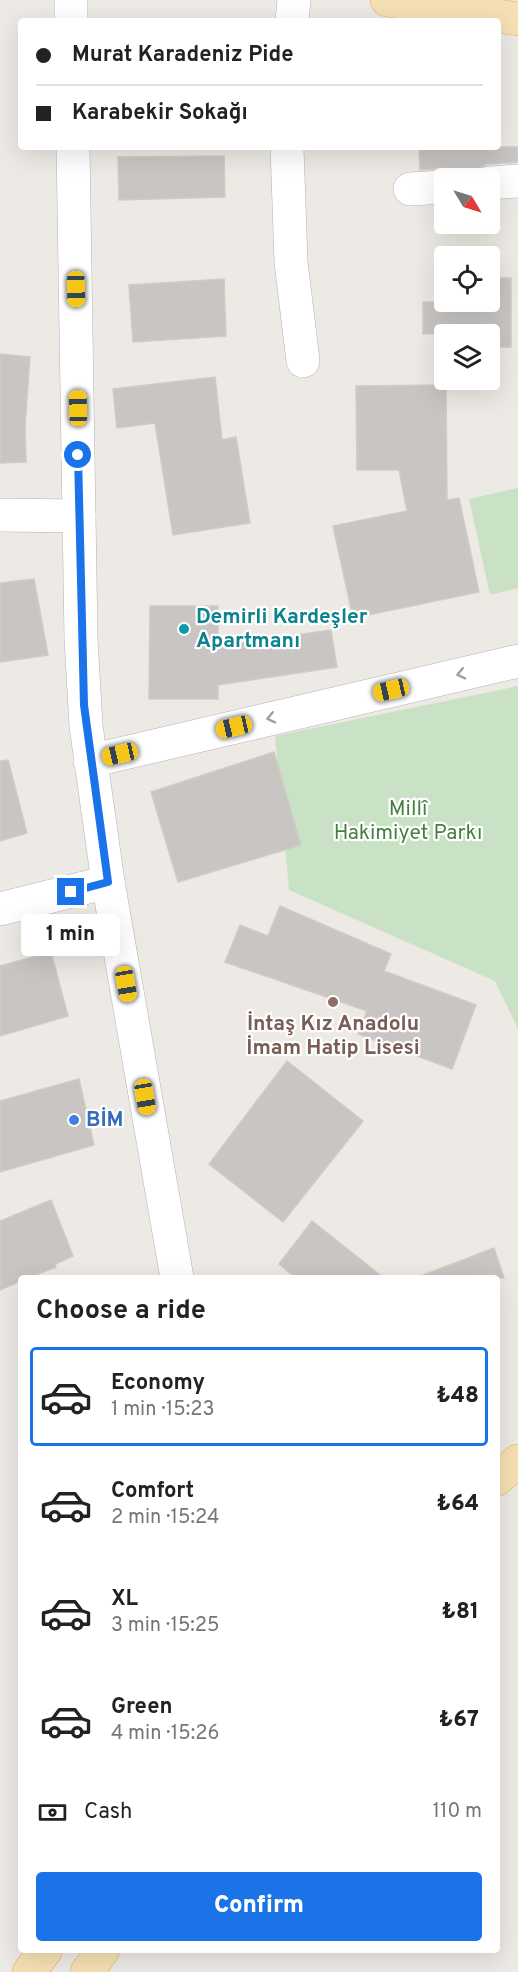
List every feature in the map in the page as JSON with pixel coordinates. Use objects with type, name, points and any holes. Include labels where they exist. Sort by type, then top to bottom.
[{"type":"main road","points":[[387,0],[518,20]]},
{"type":"main road","points":[[500,1477],[518,1461]]},
{"type":"main road","points":[[29,1972],[44,1953]]},
{"type":"main road","points":[[87,1972],[101,1953]]},
{"type":"street","points":[[71,0],[71,18]]},
{"type":"street","points":[[292,18],[294,0]]},
{"type":"street","points":[[73,150],[83,683],[90,761],[108,882],[176,1275]]},
{"type":"street","points":[[287,150],[291,262],[303,361]]},
{"type":"street","points":[[500,182],[518,181]]},
{"type":"street","points":[[410,189],[434,188]]},
{"type":"street","points":[[0,515],[79,516]]},
{"type":"street","points":[[90,761],[518,661]]},
{"type":"street","points":[[0,909],[108,882]]},
{"type":"green space","points":[[518,488],[518,588],[490,595],[469,499]]},
{"type":"green space","name":"Millî Hakimiyet Parkı","points":[[518,686],[518,1029],[495,981],[289,890],[275,736]]},
{"type":"building","points":[[501,147],[518,147],[518,162],[487,164],[478,168],[420,170],[419,150],[501,150]]},
{"type":"building","points":[[224,156],[225,197],[119,200],[118,157]]},
{"type":"building","points":[[500,278],[511,278],[511,347],[500,347],[500,324],[434,324],[434,334],[423,334],[423,302],[434,302],[434,312],[500,312]]},
{"type":"building","points":[[224,279],[226,336],[133,342],[129,285]]},
{"type":"building","points":[[0,354],[30,357],[25,426],[26,462],[0,463]]},
{"type":"building","points":[[215,377],[222,440],[236,437],[250,523],[173,535],[155,423],[117,428],[113,389]]},
{"type":"building","points":[[434,385],[434,390],[446,390],[447,500],[459,498],[479,592],[353,618],[333,526],[407,511],[399,470],[357,470],[356,386]]},
{"type":"building","points":[[34,579],[48,655],[0,662],[0,583]]},
{"type":"building","points":[[150,606],[218,606],[218,646],[331,630],[337,667],[218,685],[218,699],[149,699]]},
{"type":"building","points":[[274,752],[301,845],[178,882],[151,792]]},
{"type":"building","points":[[8,760],[27,833],[0,841],[0,761]]},
{"type":"building","points":[[280,906],[391,954],[384,971],[476,1005],[452,1069],[358,1034],[367,1011],[225,962],[240,925],[268,936]]},
{"type":"building","points":[[51,952],[68,1016],[0,1036],[0,966]]},
{"type":"building","points":[[287,1061],[363,1121],[283,1222],[209,1164]]},
{"type":"building","points":[[79,1079],[94,1145],[0,1172],[0,1101]]},
{"type":"building","points":[[51,1200],[73,1256],[55,1264],[56,1267],[36,1275],[18,1275],[18,1282],[0,1290],[0,1221]]},
{"type":"building","points":[[312,1221],[380,1275],[292,1275],[279,1264]]},
{"type":"building","points":[[494,1248],[504,1278],[500,1278],[500,1275],[424,1275]]},
{"type":"place","name":"Demirli Kardeşler Apartmanı","points":[[184,629]]},
{"type":"place","name":"İntaş Kız Anadolu İmam Hatip Lisesi","points":[[333,1002]]},
{"type":"place","name":"BİM","points":[[74,1120]]},
{"type":"route","points":[[71,892],[108,882],[84,705],[78,455]]}]
